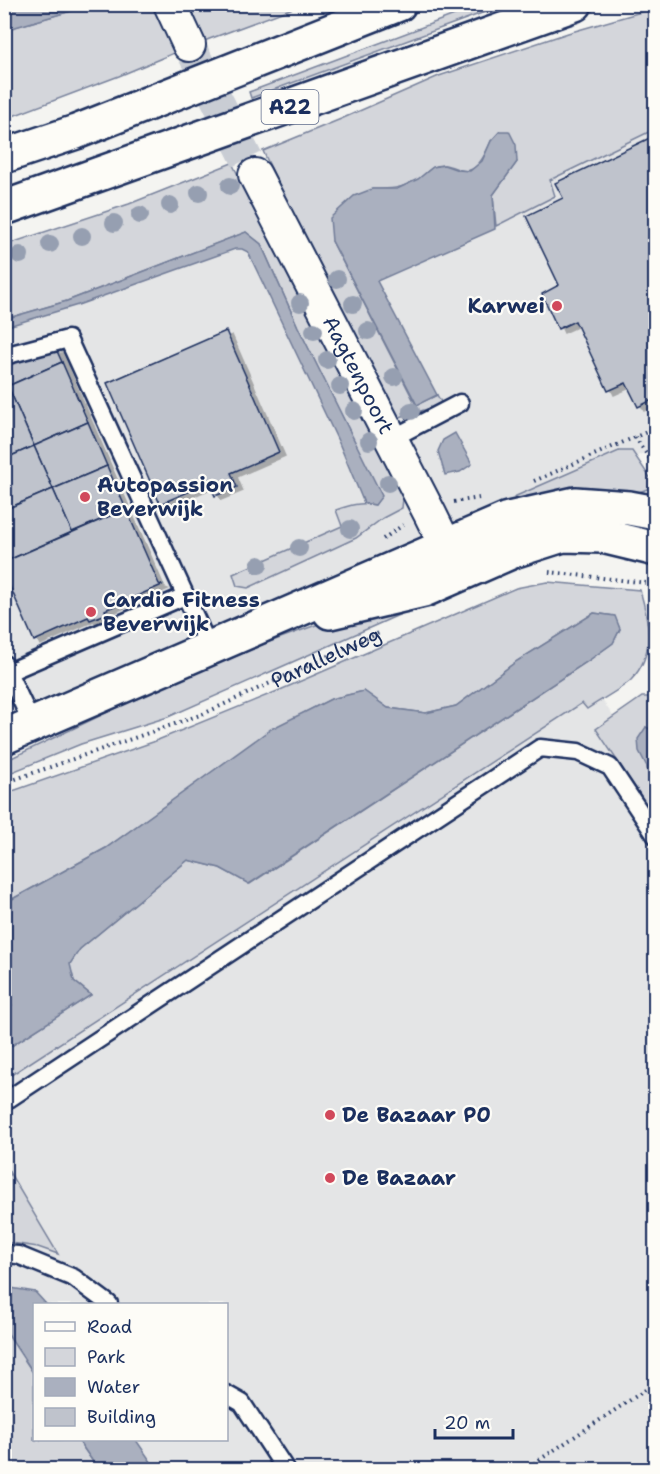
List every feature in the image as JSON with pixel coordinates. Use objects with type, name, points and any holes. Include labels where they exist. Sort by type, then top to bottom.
[{"type":"main road","name":"A22","points":[[4,156],[87,127],[399,4]]},
{"type":"main road","name":"A22","points":[[4,208],[575,4]]},
{"type":"main road","name":"Parallelweg","points":[[18,730],[508,519],[575,504],[629,508],[656,513]]},
{"type":"main road","name":"Parallelweg","points":[[261,626],[424,590],[513,551],[563,535],[602,536],[656,549]]},
{"type":"street","points":[[170,4],[189,45]]},
{"type":"street","name":"Aagtenpoort","points":[[255,175],[460,575]]},
{"type":"lane","points":[[4,356],[68,339],[209,647]]},
{"type":"lane","points":[[391,439],[460,403]]},
{"type":"lane","name":"Parallelweg","points":[[18,730],[6,670],[185,596]]},
{"type":"lane","points":[[4,1102],[540,748],[578,752],[610,767],[656,836]]},
{"type":"lane","points":[[4,1254],[18,1255],[74,1278],[107,1303]]},
{"type":"lane","points":[[228,1395],[242,1403],[286,1470]]},
{"type":"path","points":[[526,485],[656,428]]},
{"type":"path","points":[[635,437],[656,468]]},
{"type":"path","points":[[430,514],[453,502],[485,498]]},
{"type":"path","points":[[547,572],[656,584]]},
{"type":"path","name":"Parallelweg","points":[[4,783],[202,714],[383,631]]},
{"type":"path","points":[[524,1470],[656,1383]]},
{"type":"shaded area","points":[[655,48],[655,448],[5,739],[5,277],[27,273]]},
{"type":"shaded area","name":"De Bazaar","points":[[590,681],[655,781],[655,1469],[5,1470],[5,1052]]},
{"type":"green space","points":[[92,5],[158,5],[181,50],[5,119],[4,30]]},
{"type":"green space","points":[[186,5],[301,5],[204,41]]},
{"type":"green space","points":[[481,5],[504,5],[251,98],[249,92]]},
{"type":"green space","points":[[655,8],[655,129],[550,180],[555,196],[496,226],[493,195],[517,162],[491,141],[483,158],[469,170],[440,165],[432,168],[418,180],[401,187],[372,189],[332,241],[416,405],[437,395],[441,402],[438,406],[396,418],[320,274],[263,151],[439,76],[568,33]]},
{"type":"green space","points":[[232,163],[267,233],[280,249],[403,498],[402,508],[383,518],[356,538],[248,588],[237,586],[233,574],[342,526],[336,510],[355,504],[375,505],[381,496],[298,327],[261,244],[246,232],[67,301],[5,319],[5,245],[129,204]]},
{"type":"green space","points":[[619,451],[632,451],[655,485],[626,496],[608,499],[518,506],[514,497]]},
{"type":"green space","points":[[547,582],[640,590],[648,625],[647,648],[639,670],[631,680],[587,709],[582,703],[5,1079],[5,1050],[91,995],[74,981],[69,963],[80,949],[188,860],[220,868],[250,884],[588,661],[613,643],[620,629],[614,616],[594,613],[517,661],[456,706],[426,713],[388,708],[364,691],[331,699],[271,730],[106,848],[5,903],[4,794],[153,742],[516,588]]},
{"type":"green space","points":[[405,606],[410,610],[168,717],[81,744],[5,775],[5,761],[131,701],[264,644],[327,621]]},
{"type":"green space","points":[[642,697],[655,697],[655,732],[646,727],[647,769],[655,782],[655,817],[596,729]]},
{"type":"green space","points":[[4,1165],[58,1254],[38,1247],[5,1242]]},
{"type":"green space","points":[[4,1329],[33,1372],[33,1441],[79,1441],[98,1469],[8,1469],[5,1465]]},
{"type":"water","points":[[5,5],[92,5],[5,30]]},
{"type":"water","points":[[500,131],[509,131],[516,145],[517,162],[493,195],[495,229],[377,281],[437,395],[417,405],[332,241],[330,218],[354,196],[372,189],[397,189],[418,179],[433,167],[444,165],[470,171],[482,161],[491,141]]},
{"type":"water","points":[[246,232],[261,244],[298,327],[382,496],[375,505],[364,503],[339,443],[248,252],[242,249],[235,249],[78,305],[5,327],[5,319],[67,301]]},
{"type":"water","points":[[455,433],[472,464],[460,472],[445,475],[438,451],[443,440]]},
{"type":"water","points":[[594,613],[615,616],[620,629],[613,643],[249,884],[220,868],[188,860],[80,949],[70,964],[74,981],[91,995],[5,1050],[5,1014],[12,1006],[5,988],[5,903],[106,848],[271,729],[331,699],[364,691],[388,708],[426,713],[456,706],[517,661]]},
{"type":"water","points":[[646,727],[655,732],[655,782],[639,751],[638,739]]},
{"type":"water","points":[[5,1287],[35,1292],[45,1303],[33,1303],[33,1372],[5,1329]]},
{"type":"water","points":[[79,1441],[137,1441],[156,1469],[98,1469]]},
{"type":"building","points":[[656,135],[656,398],[638,407],[626,383],[608,391],[575,321],[558,329],[542,294],[559,285],[526,216],[563,198],[555,183]]},
{"type":"building","points":[[226,331],[279,452],[231,473],[237,487],[215,496],[209,483],[160,504],[107,383]]},
{"type":"building","points":[[56,349],[62,362],[8,386],[4,378],[4,362]]},
{"type":"building","points":[[62,362],[88,422],[34,446],[8,386]]},
{"type":"building","points":[[8,386],[34,446],[4,459],[4,387]]},
{"type":"building","points":[[88,422],[107,466],[53,489],[34,446]]},
{"type":"building","points":[[34,446],[53,489],[4,510],[4,459]]},
{"type":"building","points":[[107,466],[126,509],[72,532],[53,489]]},
{"type":"building","points":[[53,489],[72,532],[4,562],[4,510]]},
{"type":"building","points":[[126,509],[159,584],[162,585],[105,610],[106,614],[90,620],[88,617],[34,641],[4,573],[4,562]]},
{"type":"tunnel","points":[[189,45],[255,175]]},
{"type":"place","name":"Karwei","points":[[557,306]]},
{"type":"place","name":"Autopassion Beverwijk","points":[[85,497]]},
{"type":"place","name":"Cardio Fitness Beverwijk","points":[[91,612]]},
{"type":"place","name":"De Bazaar P0","points":[[330,1115]]},
{"type":"place","name":"De Bazaar","points":[[330,1178]]}]
